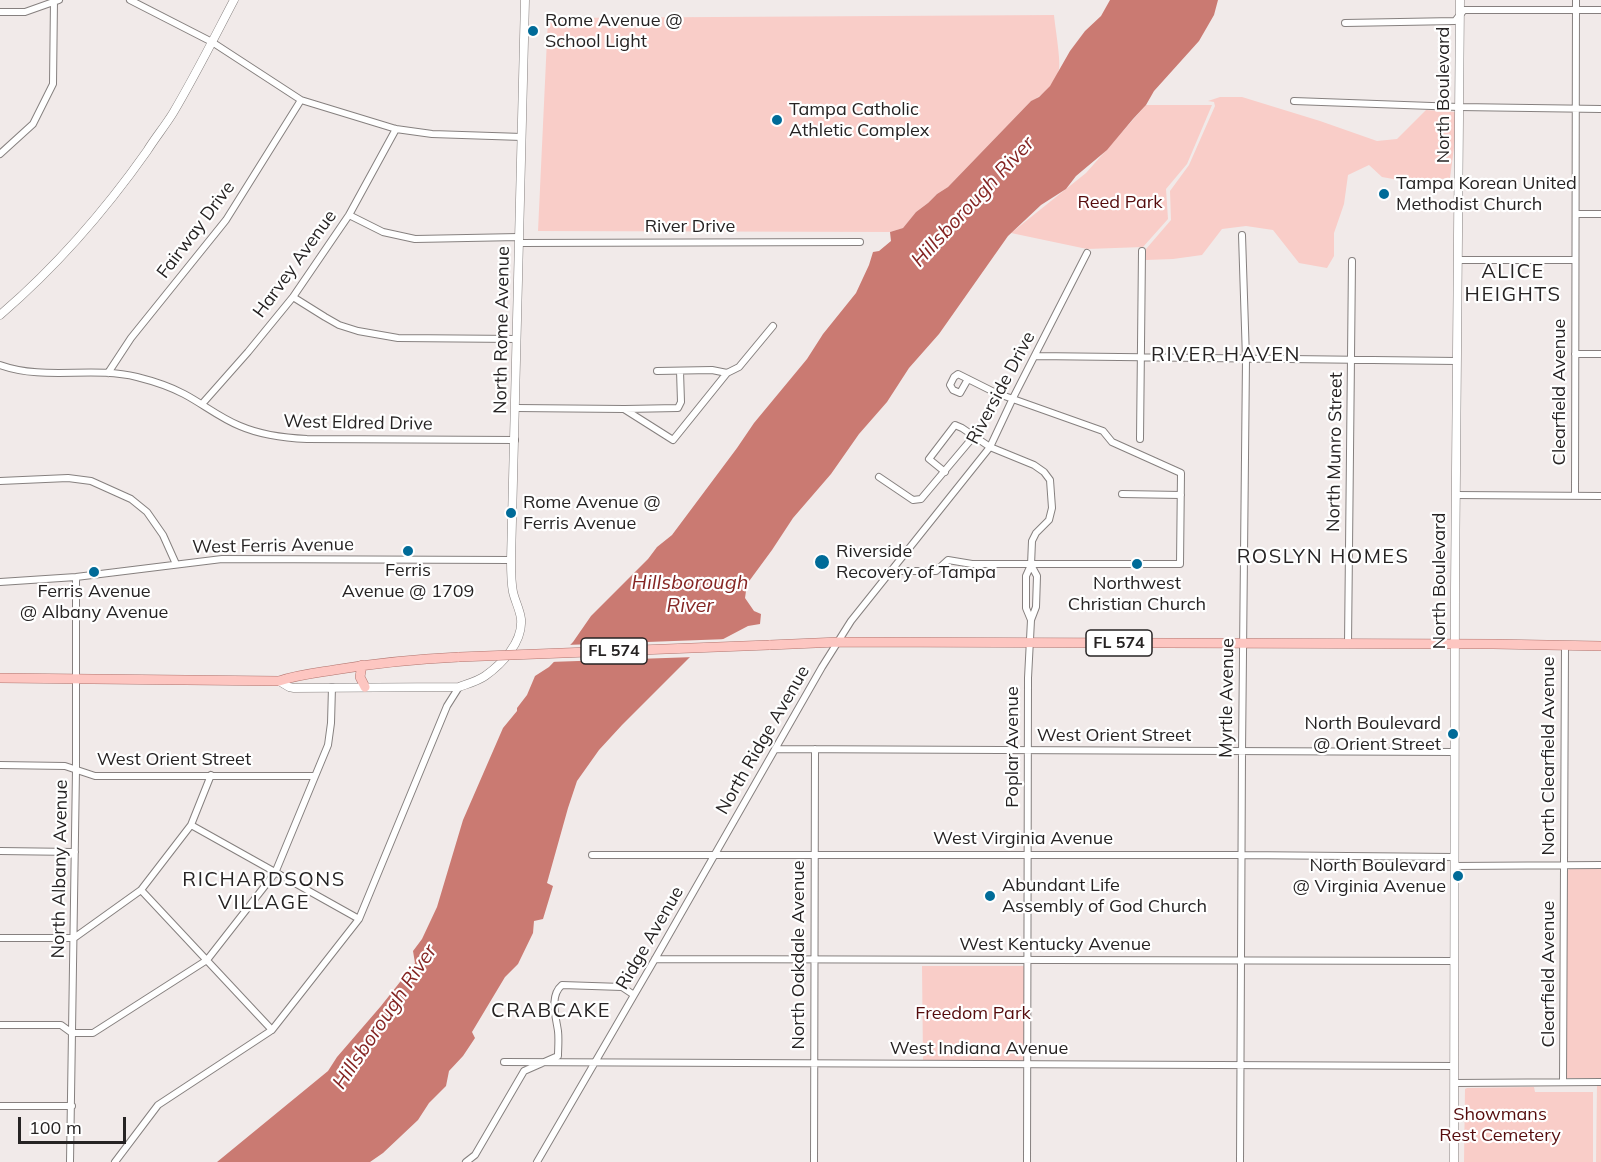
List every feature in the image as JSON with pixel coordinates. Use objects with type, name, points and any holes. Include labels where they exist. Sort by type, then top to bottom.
[{"type":"main road","name":"FL 574","points":[[0,678],[279,681],[293,676],[407,659],[839,642],[1601,646]]},
{"type":"main road","points":[[362,665],[360,677],[365,687]]},
{"type":"street","points":[[130,0],[212,42],[301,100],[396,129],[432,134],[522,137]]},
{"type":"street","points":[[0,315],[33,287],[66,252],[98,217],[125,182],[172,115],[234,0]]},
{"type":"street","name":"North Rome Avenue","points":[[459,687],[484,677],[507,656],[515,645],[521,620],[511,583],[511,560],[525,0]]},
{"type":"street","name":"North Boulevard","points":[[1454,1162],[1454,752],[1460,0]]},
{"type":"street","name":"Clearfield Avenue","points":[[1575,496],[1576,0]]},
{"type":"street","points":[[0,12],[25,12],[56,1],[53,84],[33,124],[0,154]]},
{"type":"street","points":[[1344,23],[1455,21],[1464,10],[1601,10]]},
{"type":"street","name":"Fairway Drive","points":[[108,373],[131,338],[226,220],[301,100]]},
{"type":"street","points":[[1294,101],[1601,109]]},
{"type":"street","name":"Harvey Avenue","points":[[202,404],[249,352],[293,297],[349,215],[396,129]]},
{"type":"street","points":[[1576,214],[1601,214]]},
{"type":"street","name":"River Drive","points":[[349,215],[382,232],[415,239],[860,242]]},
{"type":"street","name":"Myrtle Avenue","points":[[1240,1162],[1246,359],[1242,235]]},
{"type":"street","points":[[1140,439],[1143,251]]},
{"type":"street","name":"Riverside Drive","points":[[839,642],[851,621],[990,447],[1087,253]]},
{"type":"street","points":[[1458,260],[1575,260]]},
{"type":"street","name":"North Munro Street","points":[[1348,644],[1352,261]]},
{"type":"street","points":[[293,297],[339,325],[358,331],[398,338],[517,339]]},
{"type":"street","points":[[624,410],[673,440],[727,373],[739,367],[773,326]]},
{"type":"street","points":[[1575,354],[1601,354]]},
{"type":"street","points":[[1035,356],[1457,361]]},
{"type":"street","name":"West Eldred Drive","points":[[0,365],[29,373],[108,373],[134,376],[183,393],[229,421],[267,435],[291,438],[515,440]]},
{"type":"street","points":[[657,371],[712,370],[727,373]]},
{"type":"street","points":[[516,408],[624,410],[678,408],[681,402],[680,371]]},
{"type":"street","points":[[890,571],[936,571],[948,560],[972,564],[1180,564],[1181,473],[1112,442],[1103,430],[996,393],[968,379]]},
{"type":"street","points":[[879,477],[913,500],[921,499],[945,472],[974,436],[955,425],[929,459],[945,472]]},
{"type":"street","name":"Poplar Avenue","points":[[974,436],[990,447],[1034,465],[1050,480],[1052,508],[1049,520],[1036,533],[1032,541],[1031,565],[1026,576],[1026,608],[1031,620]]},
{"type":"street","points":[[0,481],[68,478],[91,481],[131,500],[147,513],[163,535],[176,564]]},
{"type":"street","points":[[1122,494],[1181,495]]},
{"type":"street","points":[[1456,495],[1601,496]]},
{"type":"street","name":"West Ferris Avenue","points":[[0,582],[76,577],[222,559],[511,560]]},
{"type":"street","name":"Poplar Avenue","points":[[1027,1162],[1029,643],[1031,620],[1036,607],[1037,576],[1031,565]]},
{"type":"street","name":"North Albany Avenue","points":[[70,1162],[77,678],[76,577]]},
{"type":"street","name":"North Ridge Avenue","points":[[716,854],[775,748],[839,642]]},
{"type":"street","name":"North Clearfield Avenue","points":[[1564,646],[1564,866]]},
{"type":"street","points":[[279,681],[289,687],[459,687]]},
{"type":"street","points":[[0,1025],[61,1025],[72,1033],[93,1033],[207,960],[275,873],[328,745],[332,687]]},
{"type":"street","points":[[115,1162],[158,1105],[272,1030],[359,919],[447,706],[459,687]]},
{"type":"street","name":"West Orient Street","points":[[775,748],[1454,752]]},
{"type":"street","name":"North Oakdale Avenue","points":[[814,1162],[815,749]]},
{"type":"street","name":"West Orient Street","points":[[0,765],[65,766],[95,776],[314,776]]},
{"type":"street","points":[[0,938],[74,939],[141,890],[191,825],[211,775]]},
{"type":"street","points":[[191,825],[359,919]]},
{"type":"street","points":[[0,851],[75,852]]},
{"type":"street","name":"Ridge Avenue","points":[[537,1162],[716,854]]},
{"type":"street","name":"West Virginia Avenue","points":[[592,855],[1454,857]]},
{"type":"street","points":[[1454,866],[1601,866]]},
{"type":"street","name":"Clearfield Avenue","points":[[1563,1082],[1564,866]]},
{"type":"street","points":[[141,890],[272,1030]]},
{"type":"street","name":"West Kentucky Avenue","points":[[656,959],[1454,961]]},
{"type":"street","points":[[466,1162],[475,1155],[524,1071],[558,1056],[558,1030],[553,1006],[558,987],[562,985],[622,987],[634,994]]},
{"type":"street","name":"West Indiana Avenue","points":[[504,1062],[1454,1066]]},
{"type":"street","points":[[1454,1083],[1601,1082]]},
{"type":"street","points":[[0,1106],[72,1106]]},
{"type":"green space","name":"Tampa Catholic Athletic Complex","points":[[1054,15],[1059,69],[1052,84],[1031,101],[948,187],[916,212],[903,228],[890,232],[538,231],[548,18]]},
{"type":"green space","points":[[1220,97],[1242,97],[1377,141],[1397,139],[1426,110],[1456,112],[1450,178],[1410,182],[1382,177],[1369,165],[1348,175],[1344,204],[1334,233],[1334,256],[1327,268],[1299,263],[1273,230],[1246,226],[1222,229],[1202,255],[1146,260],[1146,249],[1171,220],[1170,191],[1189,165],[1215,106],[1214,102],[1208,101]]},
{"type":"green space","name":"Reed Park","points":[[1146,105],[1212,105],[1187,164],[1166,189],[1168,219],[1143,247],[1087,249],[1011,233],[1086,173]]},
{"type":"green space","points":[[1571,868],[1601,868],[1601,1078],[1567,1078],[1566,873]]},
{"type":"green space","name":"Freedom Park","points":[[922,966],[1024,966],[1025,1062],[923,1061]]},
{"type":"green space","points":[[1597,1086],[1601,1086],[1601,1162],[1596,1162]]},
{"type":"green space","name":"Showmans Rest Cemetery","points":[[1534,1087],[1535,1092],[1593,1092],[1593,1162],[1464,1162],[1465,1089]]},
{"type":"water","name":"Hillsborough River","points":[[1110,0],[1218,0],[1214,15],[1199,41],[1154,91],[1146,105],[1107,150],[1076,176],[1066,189],[1041,205],[1008,236],[939,334],[909,368],[887,402],[859,434],[831,474],[793,518],[747,584],[745,598],[754,611],[761,614],[760,624],[748,626],[691,656],[599,750],[577,781],[568,808],[547,883],[553,886],[543,919],[534,921],[533,933],[518,964],[505,977],[472,1032],[475,1038],[449,1071],[446,1086],[429,1103],[418,1120],[370,1162],[217,1162],[328,1071],[415,963],[413,951],[422,939],[437,907],[463,820],[503,728],[527,695],[535,676],[549,667],[573,642],[591,616],[657,547],[672,535],[754,423],[807,359],[823,334],[856,293],[873,252],[879,251],[891,241],[890,232],[903,228],[916,212],[948,187],[1031,101],[1039,97],[1050,86],[1070,51],[1085,31],[1101,16]]},
{"type":"pier","points":[[728,639],[695,657],[549,662],[566,645]]},
{"type":"place","name":"Rome Avenue @ School Light","points":[[533,31]]},
{"type":"place","name":"Tampa Catholic Athletic Complex","points":[[777,120]]},
{"type":"place","name":"Tampa Korean United Methodist Church","points":[[1384,194]]},
{"type":"place","name":"Rome Avenue @ Ferris Avenue","points":[[511,513]]},
{"type":"place","name":"Ferris Avenue @ 1709","points":[[408,551]]},
{"type":"place","name":"Riverside Recovery of Tampa","points":[[822,562]]},
{"type":"place","name":"Northwest Christian Church","points":[[1137,564]]},
{"type":"place","name":"Ferris Avenue @ Albany Avenue","points":[[94,572]]},
{"type":"place","name":"North Boulevard @ Orient Street","points":[[1453,734]]},
{"type":"place","name":"North Boulevard @ Virginia Avenue","points":[[1458,876]]},
{"type":"place","name":"Abundant Life Assembly of God Church","points":[[990,896]]},
{"type":"district","name":"ALICE HEIGHTS","points":[[1513,284]]},
{"type":"district","name":"RIVER HAVEN","points":[[1226,355]]},
{"type":"district","name":"ROSLYN HOMES","points":[[1323,557]]},
{"type":"district","name":"RICHARDSONS VILLAGE","points":[[264,892]]},
{"type":"district","name":"CRABCAKE","points":[[551,1011]]}]
